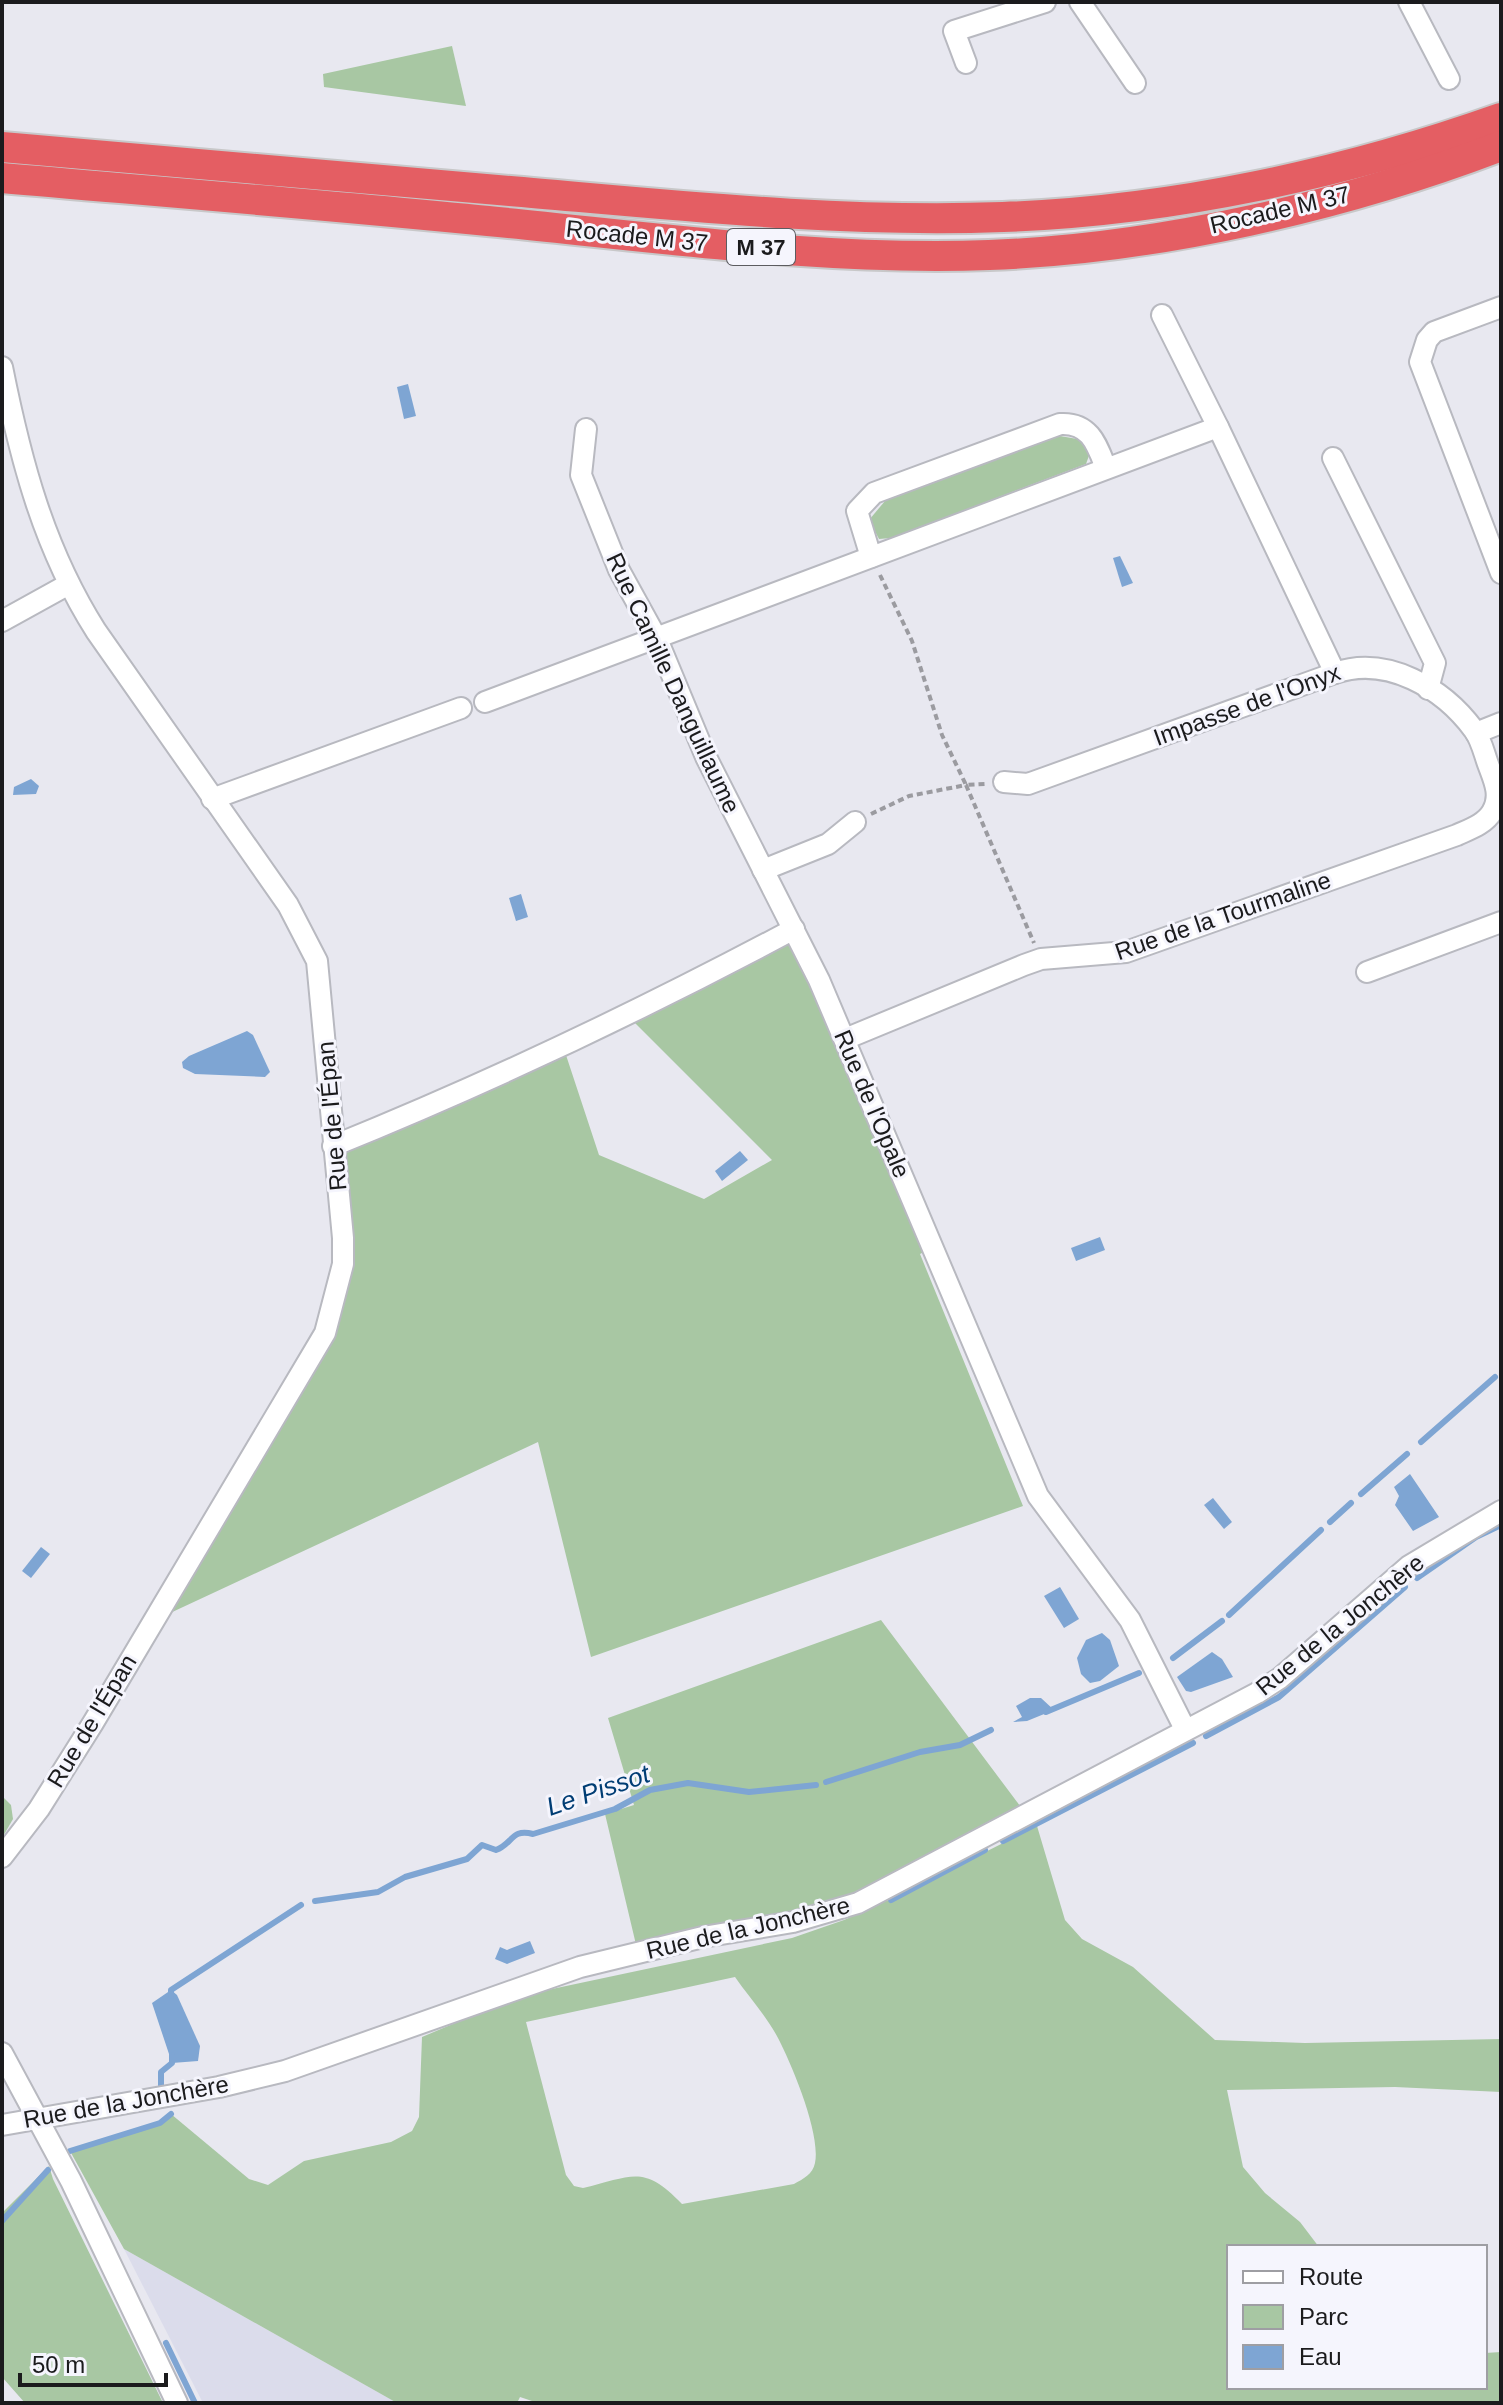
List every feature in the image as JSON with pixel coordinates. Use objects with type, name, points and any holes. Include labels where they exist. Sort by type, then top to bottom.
[{"type":"highway","name":"Rocade M 37","points":[[2,147],[680,206],[933,218],[1067,211],[1205,194],[1413,147],[1501,118]]},
{"type":"highway","name":"Rocade M 37","points":[[2,178],[709,243],[914,256],[991,255],[1077,248],[1252,220],[1354,194],[1501,146]]},
{"type":"street","points":[[966,63],[954,31],[1045,2]]},
{"type":"street","points":[[1080,2],[1135,83]]},
{"type":"street","points":[[1409,2],[1449,79]]},
{"type":"street","points":[[1501,307],[1434,332],[1427,340],[1420,362],[1501,573]]},
{"type":"street","points":[[1162,315],[1335,673]]},
{"type":"street","name":"Rue de l'Épan","points":[[2,367],[35,505],[69,584],[96,631],[288,905],[317,961],[343,1264],[325,1333],[93,1723],[39,1809],[2,1857]]},
{"type":"street","points":[[871,557],[857,511],[874,493],[1060,424],[1071,423],[1087,430],[1106,468]]},
{"type":"street","points":[[485,702],[1218,427]]},
{"type":"street","name":"Rue Camille Danguillaume","points":[[586,429],[581,475],[619,570],[657,639],[706,757],[794,929]]},
{"type":"street","points":[[1333,458],[1435,663],[1428,689]]},
{"type":"street","points":[[2,621],[69,584]]},
{"type":"street","name":"Impasse de l'Onyx","points":[[1004,782],[1028,784],[1335,673],[1378,666],[1409,677],[1428,689],[1476,733]]},
{"type":"street","points":[[212,799],[461,708]]},
{"type":"street","points":[[1476,733],[1501,723]]},
{"type":"street","name":"Rue de la Tourmaline","points":[[845,1039],[1041,959],[1108,956],[1142,947],[1479,825],[1497,813],[1497,786],[1476,733]]},
{"type":"street","points":[[763,870],[828,844],[855,822]]},
{"type":"street","points":[[1367,972],[1501,922]]},
{"type":"street","points":[[333,1146],[563,1046],[674,993],[794,929]]},
{"type":"street","name":"Rue de l'Opale","points":[[794,929],[845,1039],[1038,1496],[1130,1620],[1185,1729]]},
{"type":"street","name":"Rue de la Jonchère","points":[[2,2125],[37,2121],[285,2071],[580,1967],[703,1937],[826,1914],[890,1887],[1280,1678],[1409,1566],[1501,1511]]},
{"type":"street","points":[[2,2053],[71,2181],[177,2403]]},
{"type":"path","points":[[871,557],[912,641],[942,735],[1041,959]]},
{"type":"path","points":[[855,822],[909,796],[966,785]]},
{"type":"shaded area","points":[[124,2249],[397,2403],[203,2403]]},
{"type":"green space","points":[[452,46],[466,106],[324,87],[323,74]]},
{"type":"green space","points":[[1060,436],[1083,440],[1091,450],[1086,464],[891,538],[879,539],[869,520],[885,501]]},
{"type":"green space","points":[[794,929],[932,1248],[920,1254],[1023,1506],[591,1657],[538,1442],[153,1621],[247,1459],[338,1287],[333,1146],[563,1046],[599,1155],[704,1199],[772,1160],[627,1015]]},
{"type":"green space","points":[[881,1620],[1026,1814],[890,1887],[638,1953],[605,1814],[634,1805],[608,1718]]},
{"type":"green space","points":[[4,1798],[11,1805],[13,1819],[2,1838]]},
{"type":"green space","points":[[1037,1826],[1065,1920],[1082,1939],[1133,1967],[1215,2040],[1305,2043],[1501,2039],[1501,2092],[1395,2087],[1227,2090],[1243,2167],[1265,2193],[1300,2222],[1317,2245],[1227,2245],[1227,2389],[1487,2389],[1487,2353],[1501,2352],[1501,2403],[538,2403],[520,2397],[517,2403],[397,2403],[124,2249],[70,2151],[160,2123],[171,2114],[249,2179],[268,2185],[304,2161],[391,2142],[412,2131],[419,2117],[422,2037],[519,1996],[792,1938],[844,1920]],"holes":[[[735,1977],[784,2050],[810,2118],[816,2150],[810,2173],[794,2184],[682,2204],[658,2183],[637,2176],[583,2188],[574,2186],[566,2175],[526,2022]]]},
{"type":"green space","points":[[49,2166],[163,2403],[25,2403],[2,2377],[2,2213]]},
{"type":"water","points":[[408,384],[416,416],[404,419],[397,387]]},
{"type":"water","points":[[1120,556],[1133,583],[1122,587],[1113,558]]},
{"type":"water","points":[[31,779],[39,786],[36,794],[13,795],[14,787]]},
{"type":"water","points":[[521,894],[528,917],[516,921],[509,898]]},
{"type":"water","points":[[247,1031],[253,1035],[270,1072],[265,1077],[195,1074],[183,1068],[182,1062],[189,1056]]},
{"type":"water","points":[[740,1151],[748,1160],[722,1181],[715,1171]]},
{"type":"water","points":[[1100,1237],[1105,1250],[1076,1261],[1071,1248]]},
{"type":"water","points":[[1410,1474],[1439,1517],[1413,1531],[1395,1505],[1399,1496],[1394,1487]]},
{"type":"water","points":[[1213,1498],[1232,1522],[1224,1529],[1204,1505]]},
{"type":"water","points":[[41,1547],[50,1554],[31,1578],[22,1571]]},
{"type":"water","points":[[1060,1587],[1079,1619],[1064,1628],[1044,1596]]},
{"type":"water","points":[[1102,1633],[1110,1640],[1119,1666],[1100,1681],[1090,1683],[1081,1674],[1077,1658],[1086,1640]]},
{"type":"water","points":[[1212,1652],[1222,1659],[1233,1677],[1186,1691],[1177,1677]]},
{"type":"water","points":[[1030,1698],[1041,1698],[1054,1710],[1027,1721],[1013,1722],[1022,1717],[1016,1706]]},
{"type":"water","points":[[530,1941],[535,1953],[507,1964],[495,1959],[500,1947],[507,1950]]},
{"type":"water","points":[[171,1990],[177,1995],[200,2046],[198,2061],[172,2063],[152,2003]]},
{"type":"waterway","name":"Le Pissot","points":[[1421,1442],[1495,1377]]},
{"type":"waterway","name":"Le Pissot","points":[[1361,1494],[1407,1454]]},
{"type":"waterway","name":"Le Pissot","points":[[1330,1522],[1351,1503]]},
{"type":"waterway","points":[[1417,1578],[1476,1537],[1501,1525]]},
{"type":"waterway","name":"Le Pissot","points":[[1229,1615],[1321,1530]]},
{"type":"waterway","points":[[1206,1736],[1279,1697],[1405,1587]]},
{"type":"waterway","name":"Le Pissot","points":[[1173,1658],[1222,1621]]},
{"type":"waterway","name":"Le Pissot","points":[[1046,1712],[1139,1673]]},
{"type":"waterway","name":"Le Pissot","points":[[826,1782],[920,1752],[960,1745],[991,1730]]},
{"type":"waterway","points":[[1003,1841],[1193,1743]]},
{"type":"waterway","name":"Le Pissot","points":[[315,1901],[378,1892],[405,1877],[467,1859],[482,1845],[496,1850],[520,1833],[533,1834],[615,1809],[650,1790],[688,1783],[749,1792],[816,1785]]},
{"type":"waterway","points":[[891,1900],[985,1850]]},
{"type":"waterway","name":"Le Pissot","points":[[171,1996],[171,1990],[301,1905]]},
{"type":"waterway","name":"Le Pissot","points":[[161,2088],[161,2072],[172,2063],[172,2055]]},
{"type":"waterway","name":"Le Pissot","points":[[70,2151],[160,2123],[171,2114]]},
{"type":"waterway","name":"Le Pissot","points":[[2,2221],[48,2170]]},
{"type":"waterway","points":[[166,2343],[195,2403]]}]
